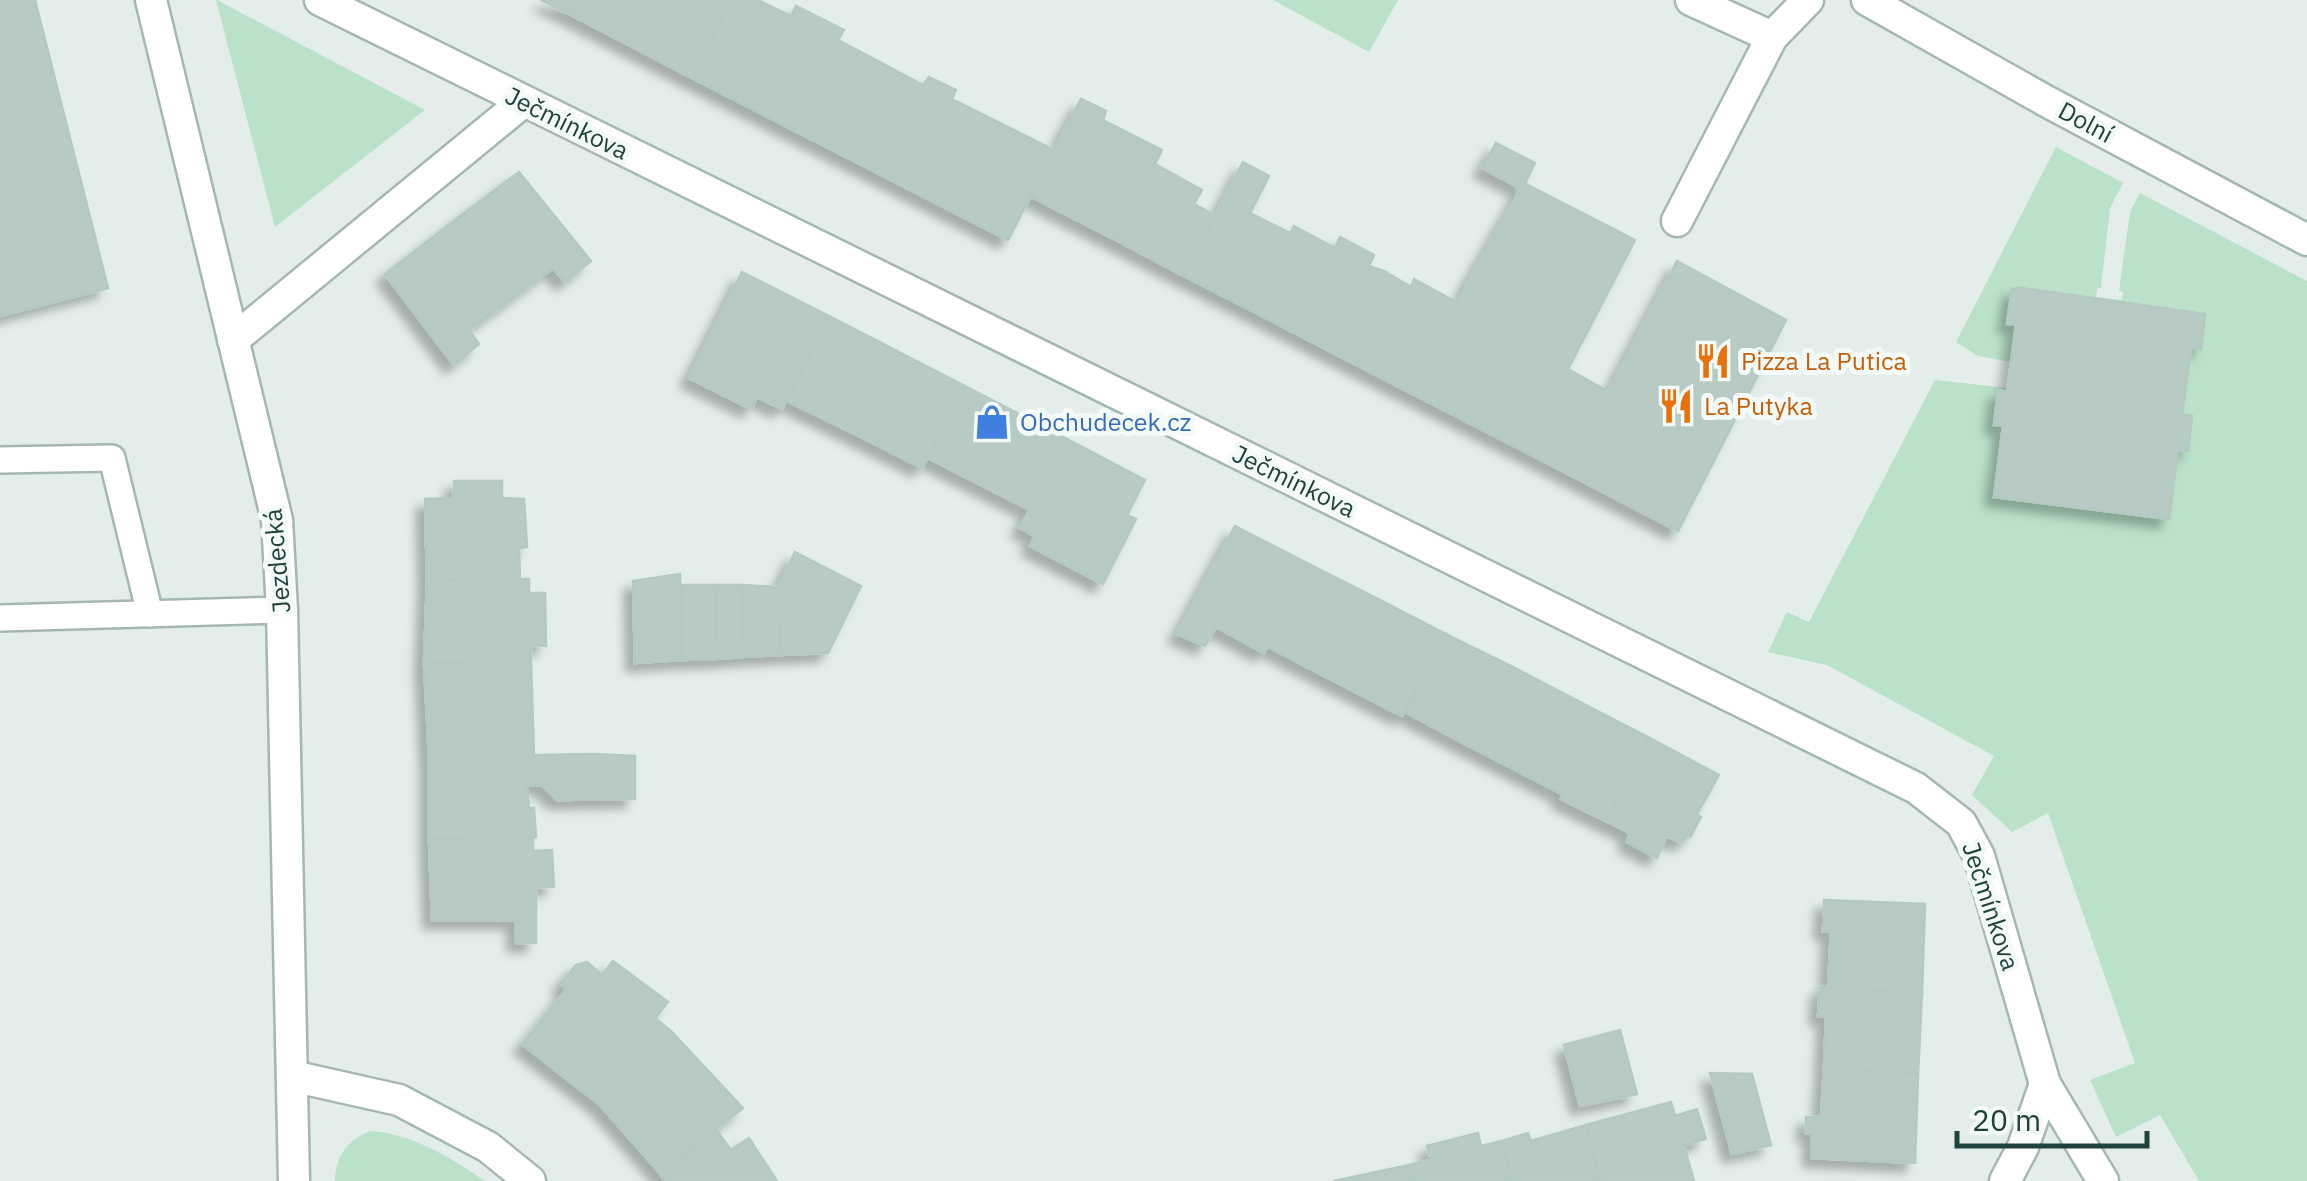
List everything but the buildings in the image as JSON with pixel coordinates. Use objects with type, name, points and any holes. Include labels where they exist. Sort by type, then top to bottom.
[{"type":"street","name":"Jezdecká","points":[[151,0],[277,520],[294,1181]]},
{"type":"street","name":"Ječmínkova","points":[[320,0],[1916,788],[1961,823],[1979,856],[2044,1084],[2103,1181]]},
{"type":"street","points":[[1691,0],[1772,37]]},
{"type":"street","points":[[1677,221],[1772,37],[1808,0]]},
{"type":"street","name":"Dolní","points":[[1867,0],[2307,240]]},
{"type":"street","points":[[233,340],[523,102]]},
{"type":"street","points":[[292,1076],[399,1100],[488,1148],[530,1181]]},
{"type":"street","points":[[2005,1181],[2023,1148],[2044,1084]]},
{"type":"lane","points":[[0,460],[112,458],[150,614]]},
{"type":"lane","points":[[0,618],[282,610]]},
{"type":"green space","points":[[217,0],[425,110],[275,227]]},
{"type":"green space","points":[[1273,0],[1398,0],[1369,52]]},
{"type":"green space","points":[[2056,147],[2123,183],[2110,208],[2101,288],[2097,288],[2096,297],[2122,300],[2123,292],[2119,291],[2130,212],[2140,193],[2307,281],[2307,1181],[2199,1181],[2160,1115],[2116,1137],[2090,1080],[2135,1063],[2048,813],[2012,832],[1972,795],[1994,756],[1827,665],[1768,652],[1787,612],[1809,622],[1935,380],[2008,388],[2011,362],[1978,356],[1956,342]]},
{"type":"green space","points":[[370,1131],[415,1142],[485,1181],[335,1181],[344,1150]]},
{"type":"place","name":"Pizza La Putica","points":[[1713,361]]},
{"type":"place","name":"La Putyka","points":[[1676,406]]},
{"type":"place","name":"Obchudecek.cz","points":[[992,422]]}]
